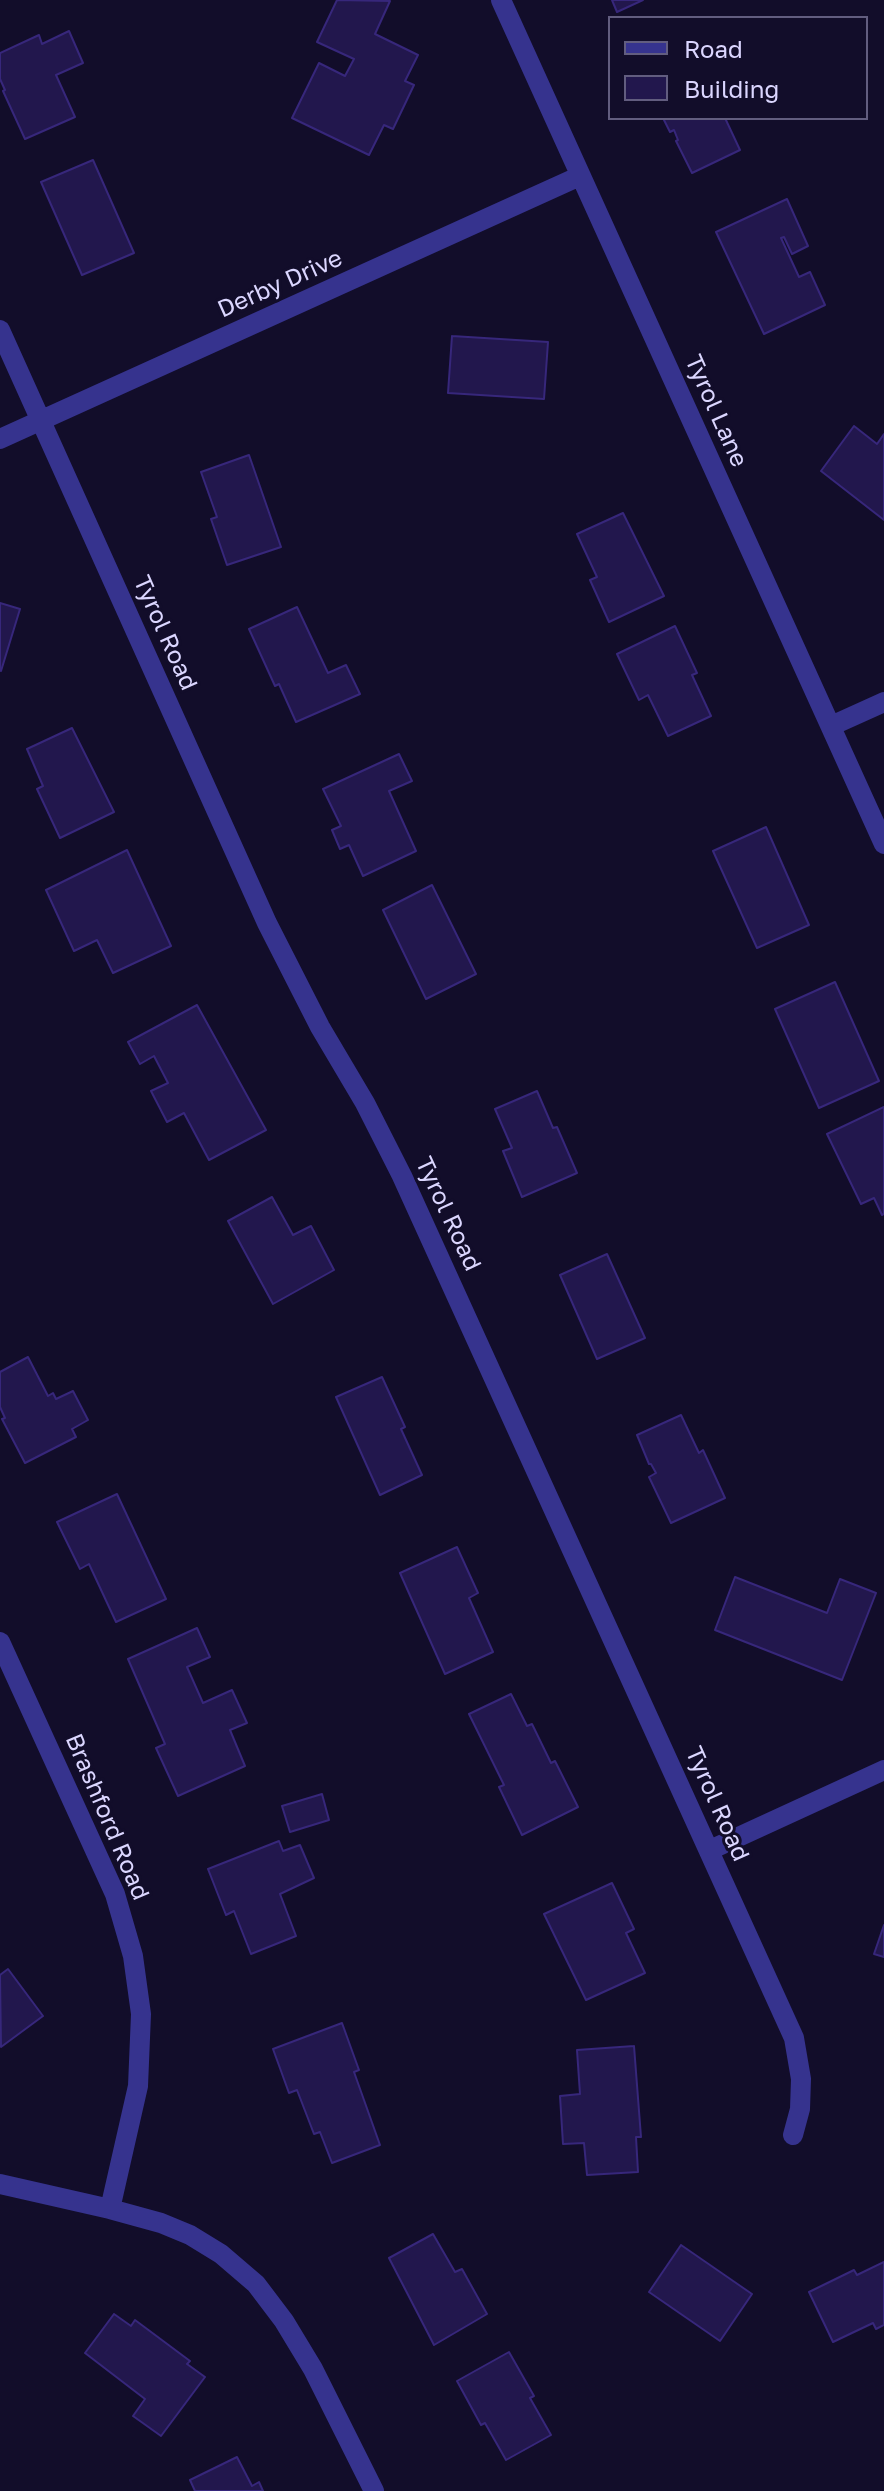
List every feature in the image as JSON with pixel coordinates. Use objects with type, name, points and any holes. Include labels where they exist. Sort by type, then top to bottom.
[{"type":"street","name":"Tyrol Lane","points":[[501,0],[884,844]]},
{"type":"street","name":"Derby Drive","points":[[0,439],[580,176]]},
{"type":"street","name":"Tyrol Road","points":[[0,330],[267,923],[402,1176],[794,2038],[801,2079],[800,2109],[793,2135]]},
{"type":"street","points":[[831,726],[884,702]]},
{"type":"street","name":"Brashford Road","points":[[0,1642],[115,1894],[133,1956],[141,2014],[138,2086],[110,2209]]},
{"type":"street","points":[[710,1850],[884,1770]]},
{"type":"street","points":[[0,2184],[110,2209],[190,2235],[221,2254],[256,2284],[284,2321],[313,2369],[374,2491]]},
{"type":"building","points":[[337,0],[390,1],[375,34],[418,55],[405,81],[414,85],[393,129],[384,125],[369,155],[292,118],[319,63],[345,76],[354,59],[317,42]]},
{"type":"building","points":[[612,0],[643,0],[617,12]]},
{"type":"building","points":[[69,31],[83,63],[56,75],[75,117],[25,139],[3,91],[0,53],[39,35],[42,44]]},
{"type":"building","points":[[664,120],[726,120],[740,150],[692,173],[676,141],[674,130],[670,132]]},
{"type":"building","points":[[93,160],[134,253],[82,275],[41,182]]},
{"type":"building","points":[[787,199],[808,246],[792,254],[784,237],[781,238],[799,277],[810,272],[825,305],[764,334],[716,232]]},
{"type":"building","points":[[452,336],[548,342],[544,399],[448,393]]},
{"type":"building","points":[[854,426],[877,444],[884,434],[884,520],[821,471]]},
{"type":"building","points":[[249,455],[281,547],[227,565],[211,519],[217,517],[201,472]]},
{"type":"building","points":[[623,513],[664,596],[609,622],[590,580],[597,577],[577,534]]},
{"type":"building","points":[[0,603],[20,609],[1,671],[0,670]]},
{"type":"building","points":[[297,607],[328,673],[346,665],[360,694],[296,722],[279,684],[275,686],[249,629]]},
{"type":"building","points":[[675,626],[697,673],[692,675],[711,716],[668,736],[648,695],[639,700],[617,654]]},
{"type":"building","points":[[72,728],[114,812],[60,838],[37,789],[43,786],[27,749]]},
{"type":"building","points":[[399,754],[412,781],[389,791],[416,851],[363,876],[349,845],[340,849],[332,830],[341,826],[323,789]]},
{"type":"building","points":[[766,827],[809,925],[757,948],[713,851]]},
{"type":"building","points":[[127,850],[171,946],[113,973],[97,940],[74,951],[46,890]]},
{"type":"building","points":[[432,885],[476,974],[426,999],[383,910]]},
{"type":"building","points":[[835,982],[879,1081],[819,1108],[775,1009]]},
{"type":"building","points":[[197,1005],[266,1130],[209,1160],[184,1113],[167,1122],[151,1091],[168,1083],[154,1056],[140,1064],[128,1042]]},
{"type":"building","points":[[537,1091],[577,1173],[522,1197],[503,1151],[512,1148],[495,1109]]},
{"type":"building","points":[[884,1107],[882,1215],[874,1198],[861,1204],[827,1134]]},
{"type":"building","points":[[272,1197],[293,1235],[311,1226],[334,1270],[273,1304],[228,1221]]},
{"type":"building","points":[[607,1254],[645,1338],[597,1359],[560,1275]]},
{"type":"building","points":[[28,1357],[48,1396],[53,1393],[56,1399],[73,1391],[88,1420],[72,1429],[76,1437],[25,1463],[2,1419],[5,1418],[0,1407],[0,1372]]},
{"type":"building","points":[[382,1377],[422,1475],[380,1495],[336,1397]]},
{"type":"building","points":[[681,1415],[699,1453],[703,1450],[725,1498],[671,1523],[649,1477],[656,1473],[637,1435]]},
{"type":"building","points":[[117,1494],[166,1599],[116,1622],[89,1564],[80,1569],[57,1522]]},
{"type":"building","points":[[457,1547],[478,1593],[469,1598],[493,1652],[445,1674],[400,1573]]},
{"type":"building","points":[[735,1577],[827,1613],[840,1579],[876,1593],[842,1680],[715,1630]]},
{"type":"building","points":[[197,1628],[210,1657],[187,1667],[203,1703],[232,1690],[247,1723],[230,1730],[245,1766],[178,1796],[156,1748],[165,1744],[128,1659]]},
{"type":"building","points":[[511,1694],[527,1726],[532,1724],[551,1763],[555,1761],[578,1807],[522,1835],[499,1787],[504,1785],[469,1714]]},
{"type":"building","points":[[322,1794],[329,1820],[290,1832],[282,1806]]},
{"type":"building","points":[[279,1841],[283,1851],[300,1845],[314,1878],[280,1894],[296,1936],[251,1954],[234,1911],[226,1915],[208,1869]]},
{"type":"building","points":[[612,1883],[634,1929],[626,1933],[645,1973],[586,2000],[544,1914]]},
{"type":"building","points":[[884,1925],[884,1957],[874,1954]]},
{"type":"building","points":[[8,1969],[43,2016],[1,2047],[0,1975]]},
{"type":"building","points":[[342,2023],[359,2070],[354,2072],[380,2145],[332,2163],[320,2132],[314,2134],[297,2090],[289,2093],[273,2049]]},
{"type":"building","points":[[634,2046],[641,2137],[636,2137],[638,2172],[587,2175],[584,2143],[563,2144],[560,2096],[580,2094],[577,2050]]},
{"type":"building","points":[[433,2234],[455,2272],[462,2269],[487,2314],[434,2345],[389,2258]]},
{"type":"building","points":[[681,2245],[752,2294],[720,2341],[649,2292]]},
{"type":"building","points":[[884,2262],[884,2325],[876,2329],[873,2323],[833,2342],[809,2292],[854,2270],[857,2275]]},
{"type":"building","points":[[114,2314],[131,2326],[135,2320],[190,2361],[187,2364],[205,2377],[161,2436],[133,2416],[145,2399],[85,2353]]},
{"type":"building","points":[[509,2352],[534,2396],[530,2398],[551,2435],[506,2460],[485,2423],[481,2425],[457,2381]]},
{"type":"building","points":[[237,2457],[252,2486],[259,2482],[263,2491],[195,2491],[190,2480]]}]
